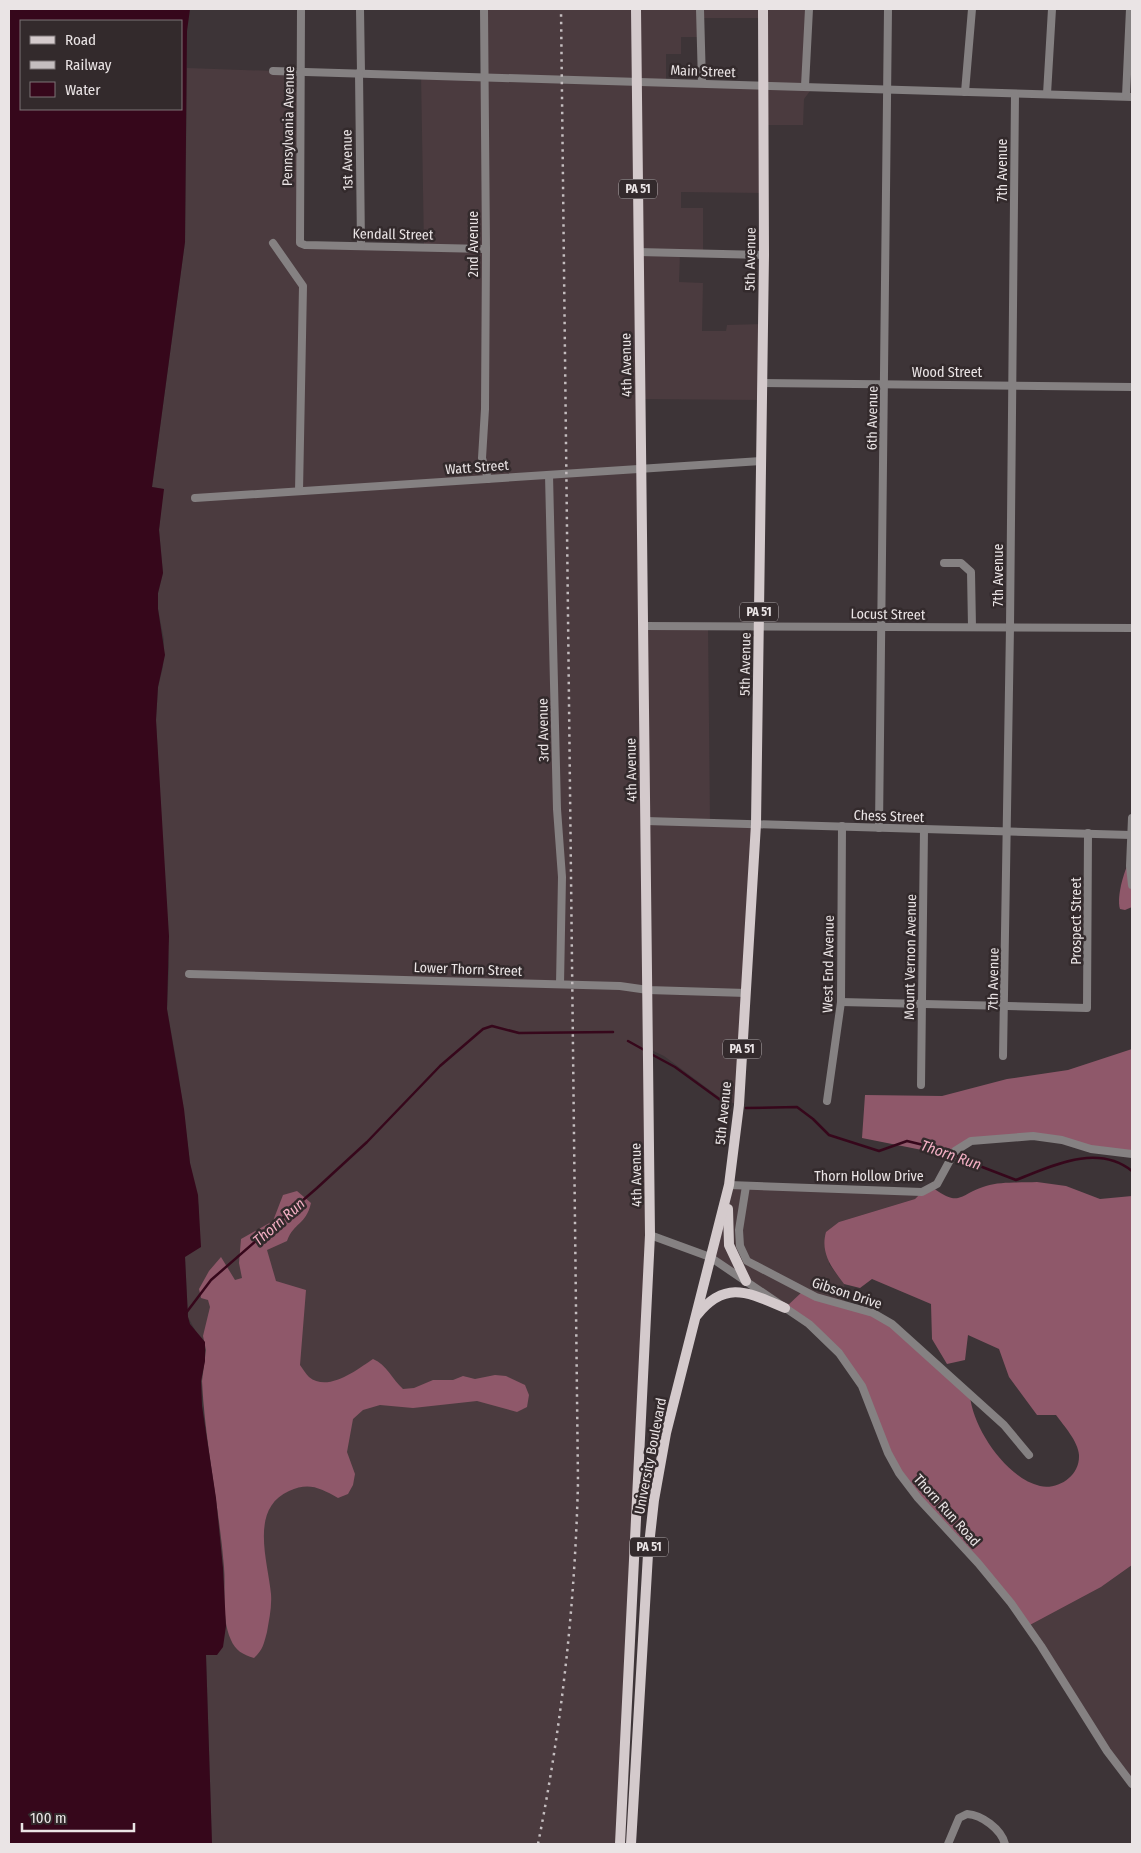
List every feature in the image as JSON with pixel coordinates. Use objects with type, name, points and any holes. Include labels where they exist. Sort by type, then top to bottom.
[{"type":"main road","name":"4th Avenue","points":[[636,9],[650,1235],[636,1531]]},
{"type":"main road","name":"5th Avenue","points":[[710,1257],[729,1185],[738,1111],[756,824],[764,255],[765,86],[763,9]]},
{"type":"main road","points":[[729,1185],[727,1235],[732,1255],[746,1281]]},
{"type":"main road","name":"University Boulevard","points":[[631,1844],[652,1519],[666,1433],[710,1257]]},
{"type":"main road","points":[[695,1318],[713,1299],[730,1292],[746,1292],[785,1308]]},
{"type":"main road","points":[[637,1519],[652,1519]]},
{"type":"main road","name":"University Boulevard","points":[[620,1844],[636,1531]]},
{"type":"street","name":"Pennsylvania Avenue","points":[[300,243],[301,9]]},
{"type":"street","name":"1st Avenue","points":[[360,9],[361,246]]},
{"type":"street","name":"2nd Avenue","points":[[484,9],[486,249],[485,409],[482,458],[488,479]]},
{"type":"street","points":[[700,9],[702,83]]},
{"type":"street","points":[[805,86],[809,9]]},
{"type":"street","name":"6th Avenue","points":[[879,828],[888,9]]},
{"type":"street","points":[[965,92],[972,9]]},
{"type":"street","points":[[1047,94],[1052,9]]},
{"type":"street","points":[[1129,97],[1130,9]]},
{"type":"street","name":"Main Street","points":[[273,71],[1129,97]]},
{"type":"street","name":"7th Avenue","points":[[1003,1056],[1006,1007],[1015,94]]},
{"type":"street","points":[[273,243],[304,286],[298,491]]},
{"type":"street","name":"Kendall Street","points":[[300,243],[305,245],[486,249]]},
{"type":"street","points":[[638,252],[764,255]]},
{"type":"street","name":"Wood Street","points":[[762,383],[1132,387]]},
{"type":"street","name":"Watt Street","points":[[195,498],[761,461]]},
{"type":"street","name":"3rd Avenue","points":[[549,475],[558,809],[562,877],[560,984]]},
{"type":"street","points":[[944,563],[961,564],[971,572],[972,627]]},
{"type":"street","name":"Locust Street","points":[[644,626],[1132,628]]},
{"type":"street","points":[[1132,818],[1132,885]]},
{"type":"street","name":"Chess Street","points":[[646,821],[1008,833],[1131,835]]},
{"type":"street","name":"West End Avenue","points":[[828,1101],[841,1002],[842,826]]},
{"type":"street","name":"Mount Vernon Avenue","points":[[921,1085],[924,829]]},
{"type":"street","name":"Prospect Street","points":[[1006,1007],[1086,1008],[1088,834]]},
{"type":"street","name":"Lower Thorn Street","points":[[189,974],[560,984],[620,986],[648,990],[746,992]]},
{"type":"street","points":[[841,1002],[1006,1007]]},
{"type":"street","name":"Thorn Hollow Drive","points":[[729,1185],[922,1192],[928,1191],[938,1184],[953,1153],[971,1141],[1033,1136],[1062,1140],[1091,1149],[1132,1154]]},
{"type":"street","name":"Gibson Drive","points":[[746,1186],[739,1230],[740,1246],[747,1261],[816,1297],[873,1313],[892,1324],[1004,1425],[1029,1455]]},
{"type":"street","name":"Thorn Run Road","points":[[650,1235],[710,1257],[820,1334],[848,1363],[868,1399],[888,1453],[899,1473],[918,1498],[978,1563],[1011,1603],[1041,1646],[1107,1751],[1132,1784]]},
{"type":"street","points":[[948,1844],[958,1818],[967,1814],[975,1816],[993,1827],[1001,1835],[1005,1844]]},
{"type":"shaded area","points":[[484,9],[809,9],[805,86],[813,87],[804,99],[803,125],[765,125],[764,193],[681,192],[681,208],[703,208],[703,254],[680,253],[679,282],[703,283],[702,331],[726,331],[727,325],[763,324],[761,400],[641,399],[644,626],[708,625],[710,822],[756,824],[739,1105],[723,1100],[664,1056],[649,1049],[650,1235],[620,1844],[212,1844],[206,1655],[208,1451],[201,1381],[205,1361],[195,1330],[188,1317],[185,1257],[199,1234],[199,1208],[190,1163],[178,1070],[167,1009],[169,966],[156,720],[158,687],[163,667],[164,640],[158,609],[158,593],[163,573],[159,530],[163,489],[152,487],[185,242],[187,68],[302,72],[301,243],[424,247],[421,74],[485,76]],"holes":[[[700,18],[763,18],[764,86],[666,81],[666,54],[681,54],[681,37],[700,37]]]},
{"type":"shaded area","points":[[1132,856],[1132,907],[1125,910],[1120,909],[1120,889]]},
{"type":"shaded area","points":[[1132,1049],[1132,1154],[1046,1137],[971,1141],[952,1156],[862,1138],[865,1095],[942,1096],[1007,1079],[1068,1070]]},
{"type":"shaded area","points":[[1037,1182],[1066,1186],[1100,1199],[1132,1196],[1132,1565],[1101,1587],[1028,1626],[908,1487],[848,1363],[785,1308],[803,1291],[883,1318],[970,1396],[977,1422],[993,1450],[1015,1473],[1027,1481],[1047,1487],[1067,1480],[1076,1469],[1078,1463],[1079,1455],[1076,1444],[1056,1415],[1037,1415],[1009,1377],[999,1349],[968,1335],[965,1360],[947,1364],[932,1339],[931,1304],[872,1279],[860,1288],[844,1284],[831,1266],[825,1247],[826,1232],[839,1222],[915,1199],[922,1192],[933,1188],[949,1197],[960,1198],[992,1184]]},
{"type":"shaded area","points":[[729,1185],[922,1192],[915,1199],[839,1222],[829,1264],[844,1284],[846,1298],[843,1303],[785,1308],[710,1257]]},
{"type":"shaded area","points":[[297,1191],[311,1203],[306,1216],[293,1230],[287,1241],[267,1250],[276,1281],[306,1290],[300,1365],[309,1377],[317,1381],[334,1381],[373,1359],[386,1368],[403,1389],[414,1388],[433,1380],[453,1380],[463,1376],[475,1379],[495,1375],[506,1376],[525,1385],[529,1395],[527,1407],[517,1412],[477,1401],[413,1408],[380,1405],[363,1410],[353,1419],[347,1452],[355,1474],[353,1485],[348,1494],[338,1498],[314,1487],[296,1488],[277,1499],[269,1510],[265,1523],[264,1537],[271,1609],[264,1643],[254,1658],[243,1654],[235,1647],[226,1623],[222,1544],[206,1428],[202,1381],[206,1350],[203,1336],[210,1307],[208,1300],[201,1298],[199,1289],[209,1271],[221,1257],[235,1280],[242,1278],[239,1263],[241,1239],[273,1221],[283,1195]]},
{"type":"shaded area","points":[[1132,1565],[1132,1784],[1028,1626],[1101,1587]]},
{"type":"water","points":[[9,9],[190,9],[187,31],[185,242],[152,487],[164,489],[159,530],[163,573],[158,593],[158,609],[165,655],[158,687],[156,720],[169,936],[167,1009],[184,1109],[190,1163],[198,1195],[201,1247],[185,1257],[188,1317],[190,1324],[205,1342],[205,1361],[201,1381],[202,1406],[216,1498],[223,1568],[226,1626],[223,1647],[217,1655],[206,1655],[212,1844],[9,1844]]},
{"type":"waterway","name":"Thorn Run","points":[[186,1313],[211,1280],[367,1142],[440,1066],[483,1029],[492,1026],[519,1033],[613,1032]]},
{"type":"waterway","name":"Thorn Run","points":[[628,1041],[646,1051]]},
{"type":"waterway","name":"Thorn Run","points":[[651,1054],[675,1067],[730,1107]]},
{"type":"waterway","name":"Thorn Run","points":[[746,1108],[797,1107],[813,1119],[829,1135],[879,1151],[907,1141],[948,1151],[964,1160],[1016,1180],[1059,1164],[1089,1158],[1104,1159],[1118,1163],[1132,1171]]},
{"type":"railway","points":[[538,1844],[554,1754],[566,1664],[574,1573],[578,1482],[561,9]]}]
